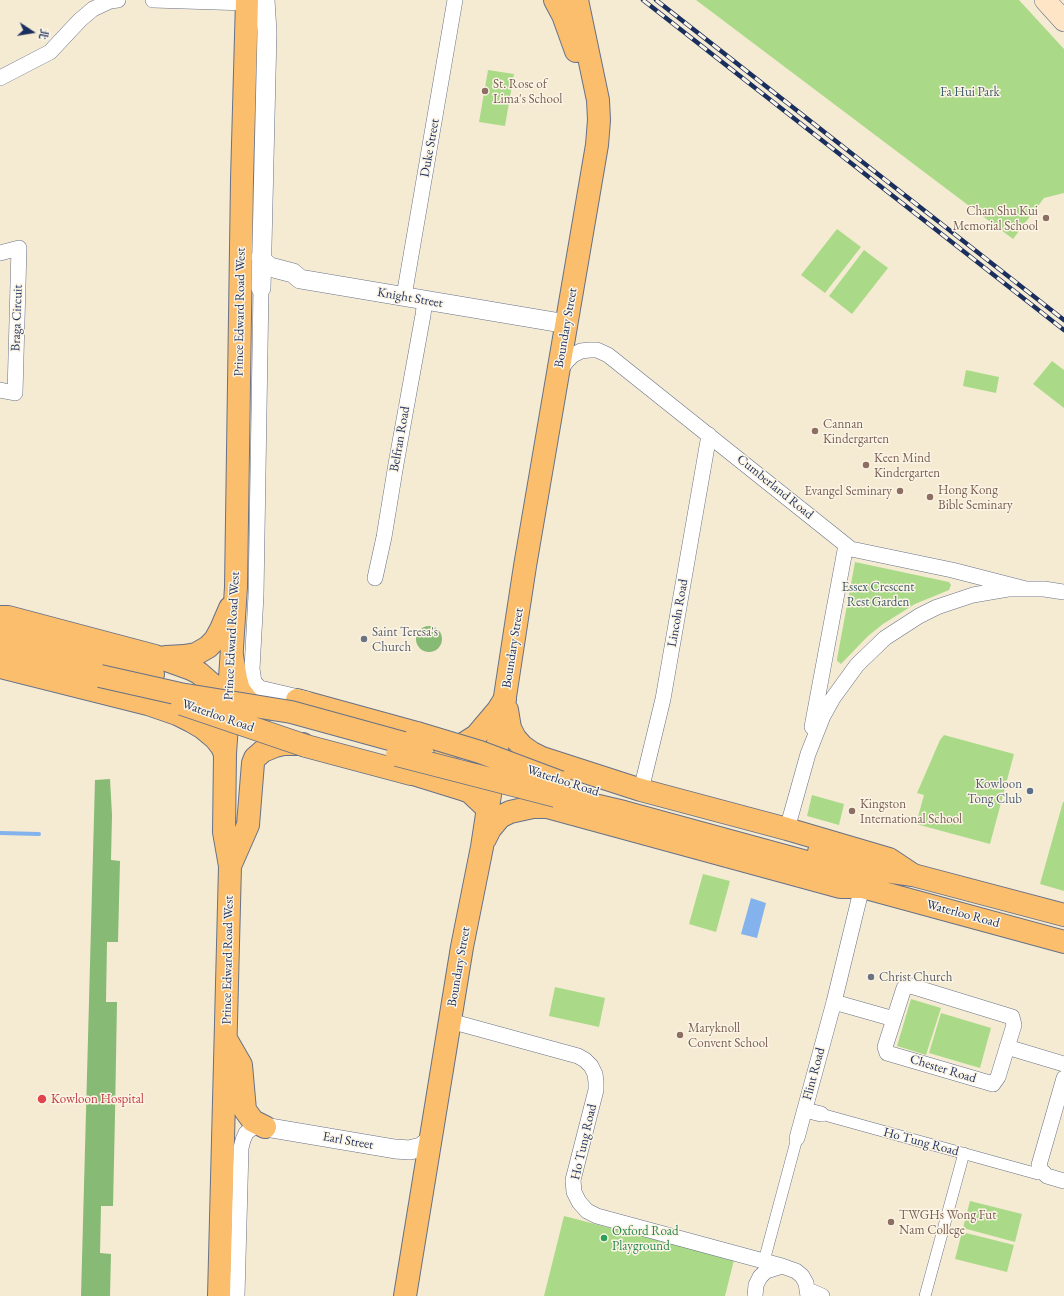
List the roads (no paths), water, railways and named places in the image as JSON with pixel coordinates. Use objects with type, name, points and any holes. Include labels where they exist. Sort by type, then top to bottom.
[{"type":"main road","points":[[554,0],[563,15],[581,67],[594,77]]},
{"type":"main road","name":"Boundary Street","points":[[405,1296],[462,947],[482,847],[525,566],[567,324],[598,132],[598,100],[577,0]]},
{"type":"main road","points":[[1044,0],[1064,20]]},
{"type":"main road","name":"Prince Edward Road West","points":[[219,1296],[230,866],[224,832],[225,754],[236,586],[242,180],[253,1]]},
{"type":"main road","points":[[155,656],[184,656],[196,654],[208,647],[215,640],[226,620],[236,586]]},
{"type":"main road","name":"Waterloo Road","points":[[0,617],[8,617],[155,656],[200,673],[262,726],[286,737],[460,787],[470,792],[488,810]]},
{"type":"main road","name":"Waterloo Road","points":[[0,630],[101,668],[229,721],[299,743],[411,774],[552,802],[624,812],[822,859],[913,875],[1064,915]]},
{"type":"main road","name":"Waterloo Road","points":[[0,650],[297,700],[480,752],[573,786],[822,859],[837,871],[862,887]]},
{"type":"main road","points":[[148,704],[161,697],[170,682],[170,675],[155,656]]},
{"type":"main road","points":[[232,656],[239,690],[249,704],[261,714],[291,725],[411,759],[552,802]]},
{"type":"main road","points":[[0,667],[148,704],[177,714],[203,728],[222,747],[225,754]]},
{"type":"main road","points":[[101,668],[180,694],[291,712],[422,748],[439,749],[460,746],[476,736],[498,710],[505,699]]},
{"type":"main road","name":"Waterloo Road","points":[[505,699],[510,728],[515,738],[522,746],[532,753],[556,763],[641,790],[787,829],[889,859],[913,875]]},
{"type":"main road","points":[[230,866],[248,825],[253,763],[255,758],[263,751],[283,744],[312,744]]},
{"type":"main road","points":[[552,802],[538,803],[535,790],[540,772],[547,765],[556,763]]},
{"type":"main road","name":"Waterloo Road","points":[[482,847],[490,830],[500,817],[510,812],[552,802],[840,886],[862,887],[1064,942]]},
{"type":"main road","points":[[226,1039],[242,1065],[245,1110],[253,1121],[265,1127]]},
{"type":"street","points":[[0,78],[50,52],[80,20],[93,9],[110,1],[118,0]]},
{"type":"street","points":[[154,0],[253,1]]},
{"type":"street","name":"Duke Street","points":[[404,296],[455,0]]},
{"type":"street","name":"Prince Edward Road West","points":[[253,1],[267,32],[261,257],[256,595],[252,669],[254,682],[260,688],[406,726]]},
{"type":"street","name":"Braga Circuit","points":[[0,253],[19,248],[15,393],[0,390]]},
{"type":"street","name":"Knight Street","points":[[261,257],[270,267],[293,273],[300,279],[567,324]]},
{"type":"street","points":[[261,288],[264,284],[269,282],[291,283],[300,279]]},
{"type":"street","name":"Belfran Road","points":[[375,578],[384,537],[425,300]]},
{"type":"street","name":"Cumberland Road","points":[[557,377],[567,361],[573,355],[589,350],[602,352],[612,358],[851,549],[952,570],[1026,589]]},
{"type":"street","name":"Lincoln Road","points":[[641,790],[663,699],[709,435]]},
{"type":"street","points":[[808,754],[809,740],[846,544]]},
{"type":"street","points":[[952,570],[961,578],[963,584],[960,596],[956,600]]},
{"type":"street","points":[[787,829],[808,754],[823,716],[832,698],[844,681],[871,651],[902,626],[925,613],[956,600],[990,591],[1026,589],[1064,592]]},
{"type":"street","points":[[822,674],[831,682],[835,683],[844,681]]},
{"type":"street","name":"Flint Road","points":[[764,1261],[834,1002],[862,887]]},
{"type":"street","name":"Chester Road","points":[[911,986],[1012,1017],[1014,1025],[998,1077],[993,1084],[887,1053],[886,1047],[894,1019],[904,988],[911,986]]},
{"type":"street","points":[[834,1002],[894,1019]]},
{"type":"street","name":"Ho Tung Road","points":[[450,1021],[578,1056],[591,1066],[595,1074],[596,1090],[573,1180],[574,1192],[579,1202],[587,1211],[597,1216],[796,1271],[802,1276],[808,1293]]},
{"type":"street","points":[[1007,1047],[1064,1064]]},
{"type":"street","points":[[1042,1175],[1039,1165],[1064,1078]]},
{"type":"street","name":"Ho Tung Road","points":[[805,1110],[1064,1181]]},
{"type":"street","points":[[238,1296],[241,1148],[246,1134],[251,1129],[258,1126],[265,1127]]},
{"type":"street","name":"Earl Street","points":[[265,1127],[395,1149],[410,1150],[421,1147],[430,1140]]},
{"type":"street","points":[[925,1296],[964,1153]]},
{"type":"street","points":[[755,1296],[756,1285],[760,1277],[766,1271],[782,1266]]},
{"type":"street","points":[[808,1293],[822,1296]]},
{"type":"water","points":[[751,898],[766,903],[757,938],[741,934]]},
{"type":"waterway","points":[[0,833],[39,834]]},
{"type":"railway","points":[[643,0],[1064,330]]},
{"type":"railway","points":[[656,0],[1064,320]]},
{"type":"place","name":"St. Rose of Lima's School","points":[[485,91]]},
{"type":"place","name":"Chan Shu Kui Memorial School","points":[[1046,218]]},
{"type":"place","name":"Cannan Kindergarten","points":[[815,431]]},
{"type":"place","name":"Keen Mind Kindergarten","points":[[866,465]]},
{"type":"place","name":"Evangel Seminary","points":[[900,491]]},
{"type":"place","name":"Hong Kong Bible Seminary","points":[[930,497]]},
{"type":"place","name":"Saint Teresa's Church","points":[[364,639]]},
{"type":"place","name":"Kowloon Tong Club","points":[[1030,791]]},
{"type":"place","name":"Kingston International School","points":[[852,811]]},
{"type":"place","name":"Christ Church","points":[[871,977]]},
{"type":"place","name":"Maryknoll Convent School","points":[[680,1035]]},
{"type":"place","name":"Kowloon Hospital","points":[[42,1099]]},
{"type":"place","name":"TWGHs Wong Fut Nam College","points":[[891,1222]]},
{"type":"place","name":"Oxford Road Playground","points":[[604,1238]]},
{"type":"park label","name":"Fa Hui Park","points":[[970,92]]},
{"type":"park label","name":"Essex Crescent Rest Garden","points":[[878,594]]}]
